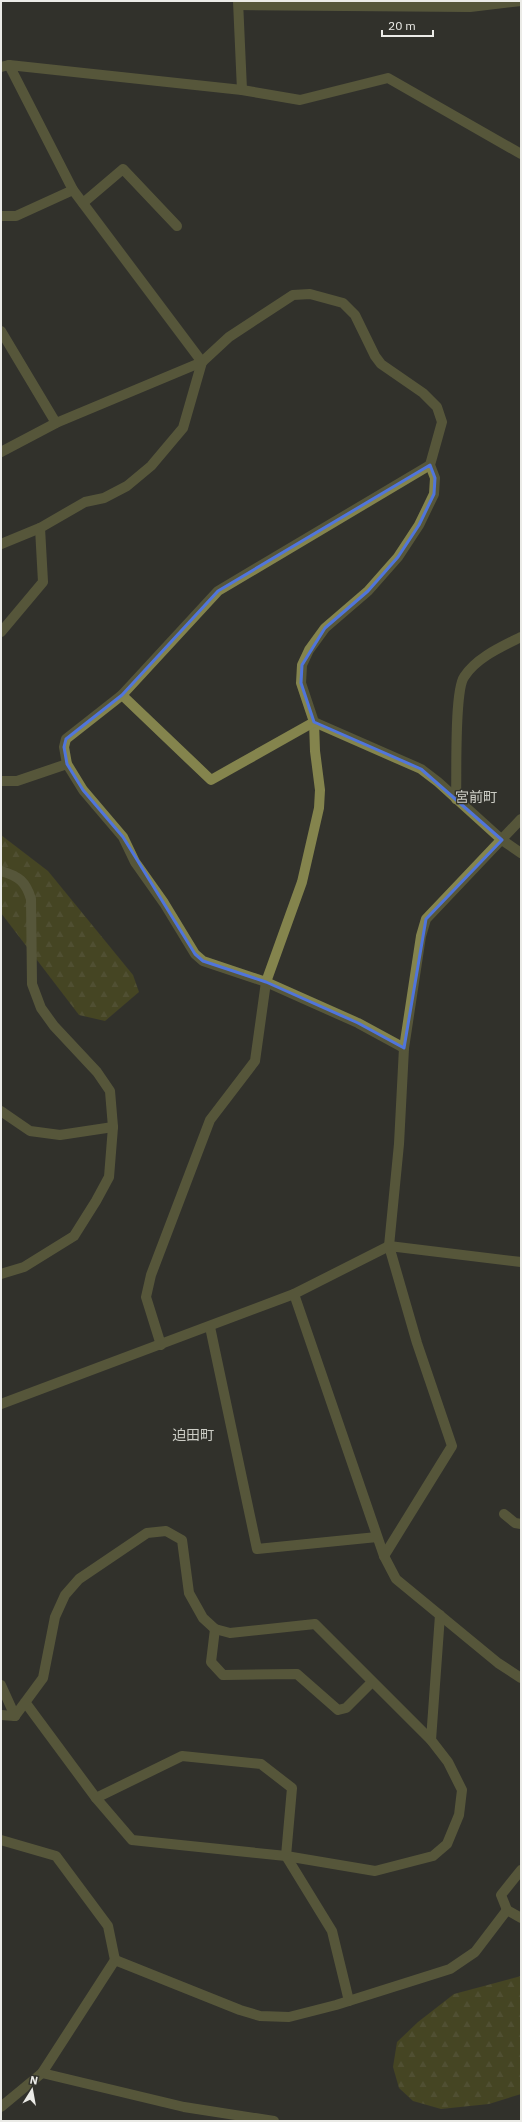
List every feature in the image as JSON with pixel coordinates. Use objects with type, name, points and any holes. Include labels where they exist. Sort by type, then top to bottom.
[{"type":"street","points":[[242,90],[239,3],[470,7],[521,1]]},
{"type":"street","points":[[5,66],[242,90],[300,100],[388,78],[521,154]]},
{"type":"street","points":[[5,66],[73,190],[202,362]]},
{"type":"street","points":[[83,203],[123,169],[177,226]]},
{"type":"street","points":[[1,216],[16,216],[73,190]]},
{"type":"street","points":[[1,452],[56,423],[202,362],[229,337],[294,295],[310,294],[343,303],[355,315],[375,356],[381,364],[424,393],[437,407],[442,422],[430,465],[435,478],[434,494],[420,524],[398,557],[368,591],[325,628],[309,650],[304,660],[301,683],[314,722],[315,751],[320,790],[319,808],[302,882],[266,982],[255,1061],[210,1120],[151,1275],[146,1297],[161,1345]]},
{"type":"street","points":[[1,331],[56,423]]},
{"type":"street","points":[[1,544],[40,528],[85,502],[104,498],[127,486],[151,466],[183,428],[202,362]]},
{"type":"street","points":[[404,1048],[358,1023],[266,982],[203,961],[195,954],[164,903],[135,862],[123,837],[82,790],[68,764],[64,746],[66,739],[122,695],[218,591],[430,465]]},
{"type":"street","points":[[1,632],[43,582],[40,528]]},
{"type":"street","points":[[456,799],[458,695],[463,678],[475,663],[521,637]]},
{"type":"street","points":[[122,695],[211,780],[314,722]]},
{"type":"street","points":[[314,722],[421,769],[502,840],[521,853]]},
{"type":"street","points":[[1,781],[17,781],[68,764]]},
{"type":"street","points":[[384,1556],[452,1446],[417,1343],[389,1246],[399,1144],[404,1048],[421,936],[426,919],[502,840],[521,818]]},
{"type":"street","points":[[1,871],[12,874],[27,886],[29,892],[31,907],[32,984],[41,1008],[54,1026],[97,1072],[110,1092],[113,1127],[108,1177],[96,1202],[74,1236],[24,1267],[1,1274]]},
{"type":"street","points":[[1,1111],[30,1131],[60,1135],[113,1127]]},
{"type":"street","points":[[1,1404],[210,1327],[294,1294],[389,1246],[521,1262]]},
{"type":"street","points":[[294,1294],[377,1537],[384,1556],[396,1579],[498,1663],[521,1678]]},
{"type":"street","points":[[210,1327],[257,1549],[377,1537]]},
{"type":"street","points":[[504,1514],[514,1523],[521,1524]]},
{"type":"street","points":[[15,1716],[25,1702],[43,1678],[55,1617],[65,1595],[80,1579],[147,1533],[166,1531],[182,1540],[189,1593],[203,1618],[215,1629],[230,1633],[315,1624],[431,1740],[448,1762],[462,1790],[459,1814],[447,1844],[433,1856],[376,1871],[286,1856],[132,1840],[96,1798],[25,1702]]},
{"type":"street","points":[[431,1740],[440,1615]]},
{"type":"street","points":[[215,1629],[211,1662],[223,1675],[297,1674],[338,1710],[346,1708],[372,1682]]},
{"type":"street","points":[[1,1685],[15,1716]]},
{"type":"street","points":[[1,1715],[15,1716]]},
{"type":"street","points":[[96,1798],[182,1756],[261,1764],[292,1788],[286,1856],[332,1931],[348,2001]]},
{"type":"street","points":[[1,1840],[56,1856],[108,1926],[115,1960],[42,2073],[1,2108]]},
{"type":"street","points":[[521,1870],[501,1895],[507,1910],[521,1918]]},
{"type":"street","points":[[115,1960],[260,2016],[289,2017],[348,2001],[450,1969],[475,1952],[507,1910]]},
{"type":"street","points":[[42,2073],[184,2107],[274,2121]]},
{"type":"highlighted area","points":[[430,465],[435,478],[434,494],[419,525],[398,557],[368,591],[325,628],[302,665],[301,683],[314,722],[421,769],[502,840],[426,919],[404,1048],[358,1023],[266,982],[203,961],[195,954],[123,837],[83,790],[67,764],[64,747],[66,739],[122,695],[218,591]]},
{"type":"green space","points":[[1,835],[48,871],[133,975],[139,992],[105,1021],[79,1015],[1,913]]},
{"type":"green space","points":[[521,1976],[521,2094],[489,2104],[441,2109],[413,2101],[399,2088],[393,2067],[397,2042],[418,2022],[454,1994]]},
{"type":"district","name":"宮前町","points":[[476,797]]},
{"type":"district","name":"迫田町","points":[[193,1435]]}]
